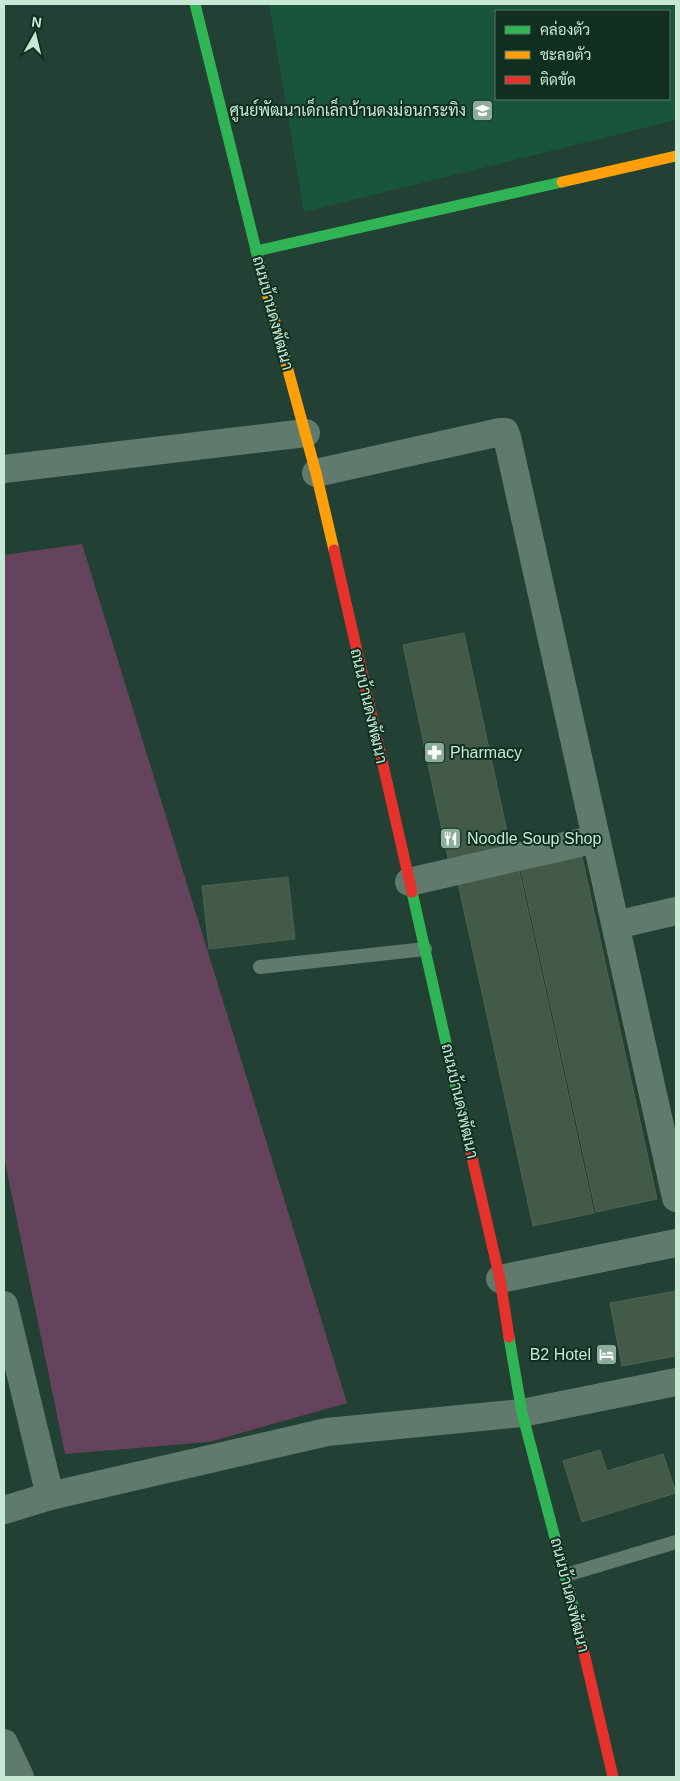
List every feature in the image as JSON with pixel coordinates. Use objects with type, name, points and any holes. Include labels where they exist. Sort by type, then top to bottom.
[{"type":"street","name":"ถนนบ้านดงพัฒนา","points":[[195,4],[256,251],[316,473],[500,1279],[522,1413],[566,1575],[613,1777]]},
{"type":"street","points":[[256,251],[676,156]]},
{"type":"street","points":[[316,473],[505,432],[676,1198]]},
{"type":"street","points":[[4,469],[306,434]]},
{"type":"street","points":[[410,882],[596,839]]},
{"type":"street","points":[[616,925],[676,912]]},
{"type":"street","points":[[500,1279],[676,1243]]},
{"type":"street","points":[[4,1305],[50,1496]]},
{"type":"street","points":[[4,1510],[50,1496],[327,1432],[522,1413],[676,1382]]},
{"type":"street","points":[[4,1743],[20,1777]]},
{"type":"lane","points":[[260,967],[426,949]]},
{"type":"lane","points":[[566,1575],[676,1542]]},
{"type":"shaded area","name":"ศูนย์พัฒนาเด็กเล็กบ้านดงม่อนกระทิง","points":[[269,4],[676,4],[676,120],[304,212]]},
{"type":"shaded area","points":[[82,544],[347,1403],[209,1442],[65,1454],[4,1157],[4,555]]},
{"type":"building","points":[[464,633],[511,850],[449,863],[403,645]]},
{"type":"building","points":[[582,857],[657,1199],[596,1212],[521,870]]},
{"type":"building","points":[[519,870],[594,1213],[533,1226],[458,883]]},
{"type":"building","points":[[288,877],[295,939],[209,949],[202,886]]},
{"type":"building","points":[[676,1291],[676,1356],[622,1366],[610,1303]]},
{"type":"building","points":[[600,1450],[607,1471],[663,1454],[676,1493],[582,1522],[563,1461]]},
{"type":"traffic: fast","points":[[195,4],[264,282]]},
{"type":"traffic: fast","points":[[256,251],[562,182]]},
{"type":"traffic: fast","points":[[412,892],[470,1149]]},
{"type":"traffic: fast","points":[[509,1337],[522,1413],[574,1610]]},
{"type":"traffic: slow","points":[[562,182],[676,156]]},
{"type":"traffic: slow","points":[[264,282],[316,473],[334,550]]},
{"type":"traffic: jam","points":[[334,550],[412,892]]},
{"type":"traffic: jam","points":[[470,1149],[500,1279],[509,1337]]},
{"type":"traffic: jam","points":[[574,1610],[613,1777]]},
{"type":"place","name":"ศูนย์พัฒนาเด็กเล็กบ้านดงม่อนกระทิง","points":[[482,110]]},
{"type":"place","name":"Pharmacy","points":[[434,752]]},
{"type":"place","name":"Noodle Soup Shop","points":[[451,838]]},
{"type":"place","name":"B2 Hotel","points":[[607,1354]]}]
